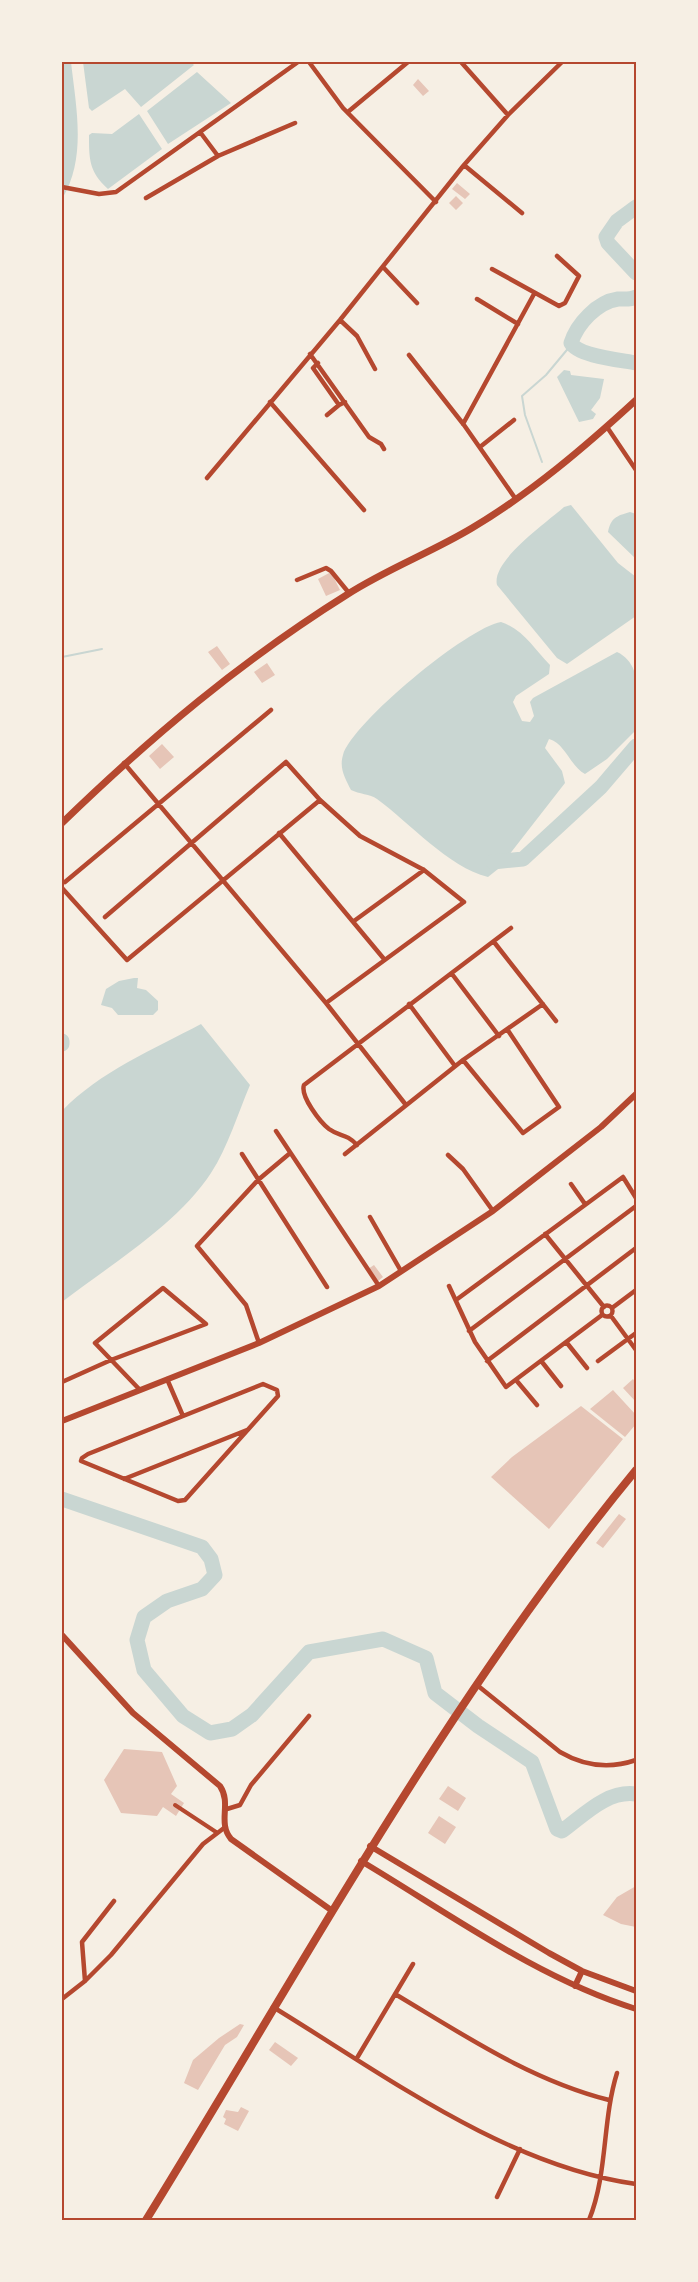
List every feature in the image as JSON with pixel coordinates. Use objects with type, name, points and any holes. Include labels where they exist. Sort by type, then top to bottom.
[{"type":"main road","points":[[62,823],[124,763],[237,669],[349,593],[469,530],[515,498],[607,427],[636,400]]},
{"type":"main road","points":[[146,2220],[370,1846],[543,1588],[636,1470]]},
{"type":"street","points":[[62,187],[77,188],[99,194],[116,192],[298,62]]},
{"type":"street","points":[[309,62],[330,93],[436,202]]},
{"type":"street","points":[[349,111],[408,62]]},
{"type":"street","points":[[461,62],[508,115]]},
{"type":"street","points":[[207,478],[340,321],[464,165],[508,115],[562,62]]},
{"type":"street","points":[[146,198],[218,156],[295,123]]},
{"type":"street","points":[[200,132],[218,156]]},
{"type":"street","points":[[464,165],[522,213]]},
{"type":"street","points":[[492,269],[559,306],[565,303],[579,276],[557,256]]},
{"type":"street","points":[[383,267],[417,303]]},
{"type":"street","points":[[463,424],[534,294]]},
{"type":"street","points":[[477,299],[518,324]]},
{"type":"street","points":[[340,321],[357,336],[375,369]]},
{"type":"street","points":[[310,354],[369,437],[381,444],[384,449]]},
{"type":"street","points":[[409,355],[463,424],[515,498]]},
{"type":"street","points":[[318,363],[313,368],[339,405]]},
{"type":"street","points":[[270,402],[364,510]]},
{"type":"street","points":[[327,415],[345,402]]},
{"type":"street","points":[[480,447],[514,420]]},
{"type":"street","points":[[607,427],[636,470]]},
{"type":"street","points":[[297,580],[326,568],[349,593]]},
{"type":"street","points":[[65,882],[271,710]]},
{"type":"street","points":[[105,916],[286,762],[320,800],[360,836],[424,870],[464,902],[326,1003]]},
{"type":"street","points":[[124,763],[326,1003],[406,1105]]},
{"type":"street","points":[[62,888],[127,960],[320,800]]},
{"type":"street","points":[[279,832],[384,959]]},
{"type":"street","points":[[354,921],[424,870]]},
{"type":"street","points":[[357,1146],[349,1136],[329,1129],[302,1090],[304,1085],[511,928]]},
{"type":"street","points":[[494,942],[556,1021]]},
{"type":"street","points":[[452,974],[499,1036]]},
{"type":"street","points":[[409,1004],[455,1066]]},
{"type":"street","points":[[345,1154],[455,1066],[543,1004]]},
{"type":"street","points":[[463,1060],[523,1133],[532,1127],[559,1107],[507,1029]]},
{"type":"street","points":[[62,1422],[259,1343],[379,1286],[493,1211],[602,1128],[636,1094]]},
{"type":"street","points":[[276,1131],[289,1154],[379,1286]]},
{"type":"street","points":[[242,1154],[327,1287]]},
{"type":"street","points":[[259,1343],[246,1305],[197,1246],[258,1180],[289,1154]]},
{"type":"street","points":[[448,1155],[463,1169],[493,1211]]},
{"type":"street","points":[[456,1300],[623,1177],[636,1198]]},
{"type":"street","points":[[571,1184],[585,1204]]},
{"type":"street","points":[[469,1331],[636,1206]]},
{"type":"street","points":[[370,1217],[401,1271]]},
{"type":"street","points":[[545,1234],[604,1307],[612,1308],[636,1290]]},
{"type":"street","points":[[487,1361],[636,1248]]},
{"type":"street","points":[[449,1286],[469,1331],[506,1387],[567,1343],[602,1314],[604,1307]]},
{"type":"street","points":[[62,1382],[111,1360],[206,1324],[163,1288],[95,1343],[111,1360],[140,1390]]},
{"type":"street","points":[[612,1308],[611,1316],[636,1350]]},
{"type":"street","points":[[602,1314],[611,1316]]},
{"type":"street","points":[[598,1361],[636,1333]]},
{"type":"street","points":[[567,1343],[587,1368]]},
{"type":"street","points":[[542,1362],[561,1386]]},
{"type":"street","points":[[167,1379],[183,1416]]},
{"type":"street","points":[[516,1380],[537,1405]]},
{"type":"street","points":[[259,1385],[270,1385],[278,1390],[278,1396],[248,1429],[185,1500],[178,1501],[85,1464],[82,1458],[259,1385]]},
{"type":"street","points":[[124,1479],[248,1429]]},
{"type":"street","points":[[62,1635],[133,1713],[220,1786],[226,1797],[224,1828],[235,1842],[332,1910]]},
{"type":"street","points":[[477,1685],[553,1746],[573,1759],[604,1766],[636,1760]]},
{"type":"street","points":[[226,1809],[240,1805],[251,1785],[309,1716]]},
{"type":"street","points":[[175,1805],[216,1832]]},
{"type":"street","points":[[62,1999],[85,1982],[111,1955],[202,1844],[224,1828]]},
{"type":"street","points":[[370,1846],[582,1971],[636,1991]]},
{"type":"street","points":[[362,1861],[514,1953],[575,1986],[636,2009]]},
{"type":"street","points":[[85,1982],[84,1937],[114,1901]]},
{"type":"street","points":[[357,2058],[412,1964]]},
{"type":"street","points":[[575,1986],[582,1971]]},
{"type":"street","points":[[395,1994],[492,2052],[550,2082],[609,2100]]},
{"type":"street","points":[[273,2007],[453,2116],[520,2149],[603,2176],[636,2184]]},
{"type":"street","points":[[589,2220],[603,2176],[609,2100],[617,2073]]},
{"type":"street","points":[[497,2197],[520,2149]]},
{"type":"shaded area","points":[[62,62],[71,62],[78,132],[75,167],[62,199]]},
{"type":"shaded area","points":[[83,62],[191,62],[194,65],[141,107],[125,89],[92,111],[89,108]]},
{"type":"shaded area","points":[[197,72],[231,103],[168,144],[147,111]]},
{"type":"shaded area","points":[[139,114],[162,149],[108,189],[97,177],[91,165],[89,135],[92,133],[112,134]]},
{"type":"shaded area","points":[[564,370],[570,371],[571,375],[604,379],[600,398],[591,410],[596,414],[593,419],[579,422],[557,377]]},
{"type":"shaded area","points":[[571,505],[618,563],[636,577],[636,616],[567,664],[557,658],[497,585],[497,575],[511,554],[533,532],[564,507]]},
{"type":"shaded area","points":[[630,512],[636,514],[636,559],[608,532],[615,518]]},
{"type":"shaded area","points":[[501,622],[522,635],[550,665],[549,674],[516,696],[513,702],[522,721],[530,722],[534,716],[530,702],[533,698],[617,652],[626,658],[636,676],[636,730],[607,759],[585,774],[575,766],[555,741],[549,739],[545,748],[562,771],[565,783],[498,869],[488,877],[458,864],[377,799],[351,790],[343,773],[342,760],[351,740],[367,721],[413,678],[464,640]]},
{"type":"shaded area","points":[[138,978],[137,988],[146,990],[158,1001],[158,1010],[153,1015],[118,1015],[112,1008],[101,1005],[106,989],[119,981]]},
{"type":"shaded area","points":[[201,1024],[250,1085],[223,1152],[197,1192],[181,1209],[142,1243],[62,1302],[62,1111],[93,1084],[110,1073]]},
{"type":"building","points":[[418,79],[429,91],[423,96],[413,85]]},
{"type":"building","points":[[457,183],[470,194],[465,199],[452,189]]},
{"type":"building","points":[[456,196],[463,203],[456,210],[449,203]]},
{"type":"building","points":[[331,572],[340,590],[326,596],[318,579]]},
{"type":"building","points":[[217,646],[230,664],[222,670],[208,652]]},
{"type":"building","points":[[267,663],[275,675],[262,683],[254,672]]},
{"type":"building","points":[[162,744],[174,757],[160,769],[149,756]]},
{"type":"building","points":[[374,1265],[383,1277],[377,1282],[368,1269]]},
{"type":"building","points":[[633,1379],[636,1383],[636,1402],[623,1388]]},
{"type":"building","points":[[613,1390],[636,1415],[636,1424],[625,1437],[590,1409]]},
{"type":"building","points":[[581,1406],[623,1439],[549,1529],[491,1477],[512,1457]]},
{"type":"building","points":[[619,1514],[626,1519],[603,1548],[596,1543]]},
{"type":"building","points":[[124,1749],[162,1752],[177,1786],[171,1794],[184,1803],[176,1816],[163,1807],[157,1816],[121,1813],[104,1780]]},
{"type":"building","points":[[448,1786],[466,1798],[458,1811],[439,1799]]},
{"type":"building","points":[[439,1816],[456,1827],[445,1844],[428,1833]]},
{"type":"building","points":[[636,1886],[636,1927],[621,1924],[603,1915],[617,1897]]},
{"type":"building","points":[[240,2024],[244,2025],[237,2037],[225,2045],[198,2090],[184,2083],[193,2060]]},
{"type":"building","points":[[275,2042],[298,2058],[291,2066],[269,2050]]},
{"type":"building","points":[[241,2107],[249,2111],[238,2131],[224,2124],[226,2119],[223,2117],[226,2110],[238,2112]]},
{"type":"waterway","points":[[636,207],[617,221],[606,237],[608,243],[636,273]]},
{"type":"waterway","points":[[636,297],[610,301],[595,309],[578,329],[571,343],[591,354],[636,363]]},
{"type":"waterway","points":[[542,462],[525,415],[522,396],[546,375],[571,345]]},
{"type":"waterway","points":[[62,657],[102,649]]},
{"type":"waterway","points":[[493,862],[523,859],[601,787],[636,746]]},
{"type":"waterway","points":[[62,1499],[202,1547],[211,1559],[215,1575],[202,1589],[167,1601],[144,1617],[137,1640],[144,1670],[183,1716],[210,1733],[232,1729],[252,1715],[309,1652],[383,1639],[426,1658],[435,1693],[478,1726],[532,1762],[557,1829],[562,1831],[596,1805],[615,1796],[636,1794]]}]
